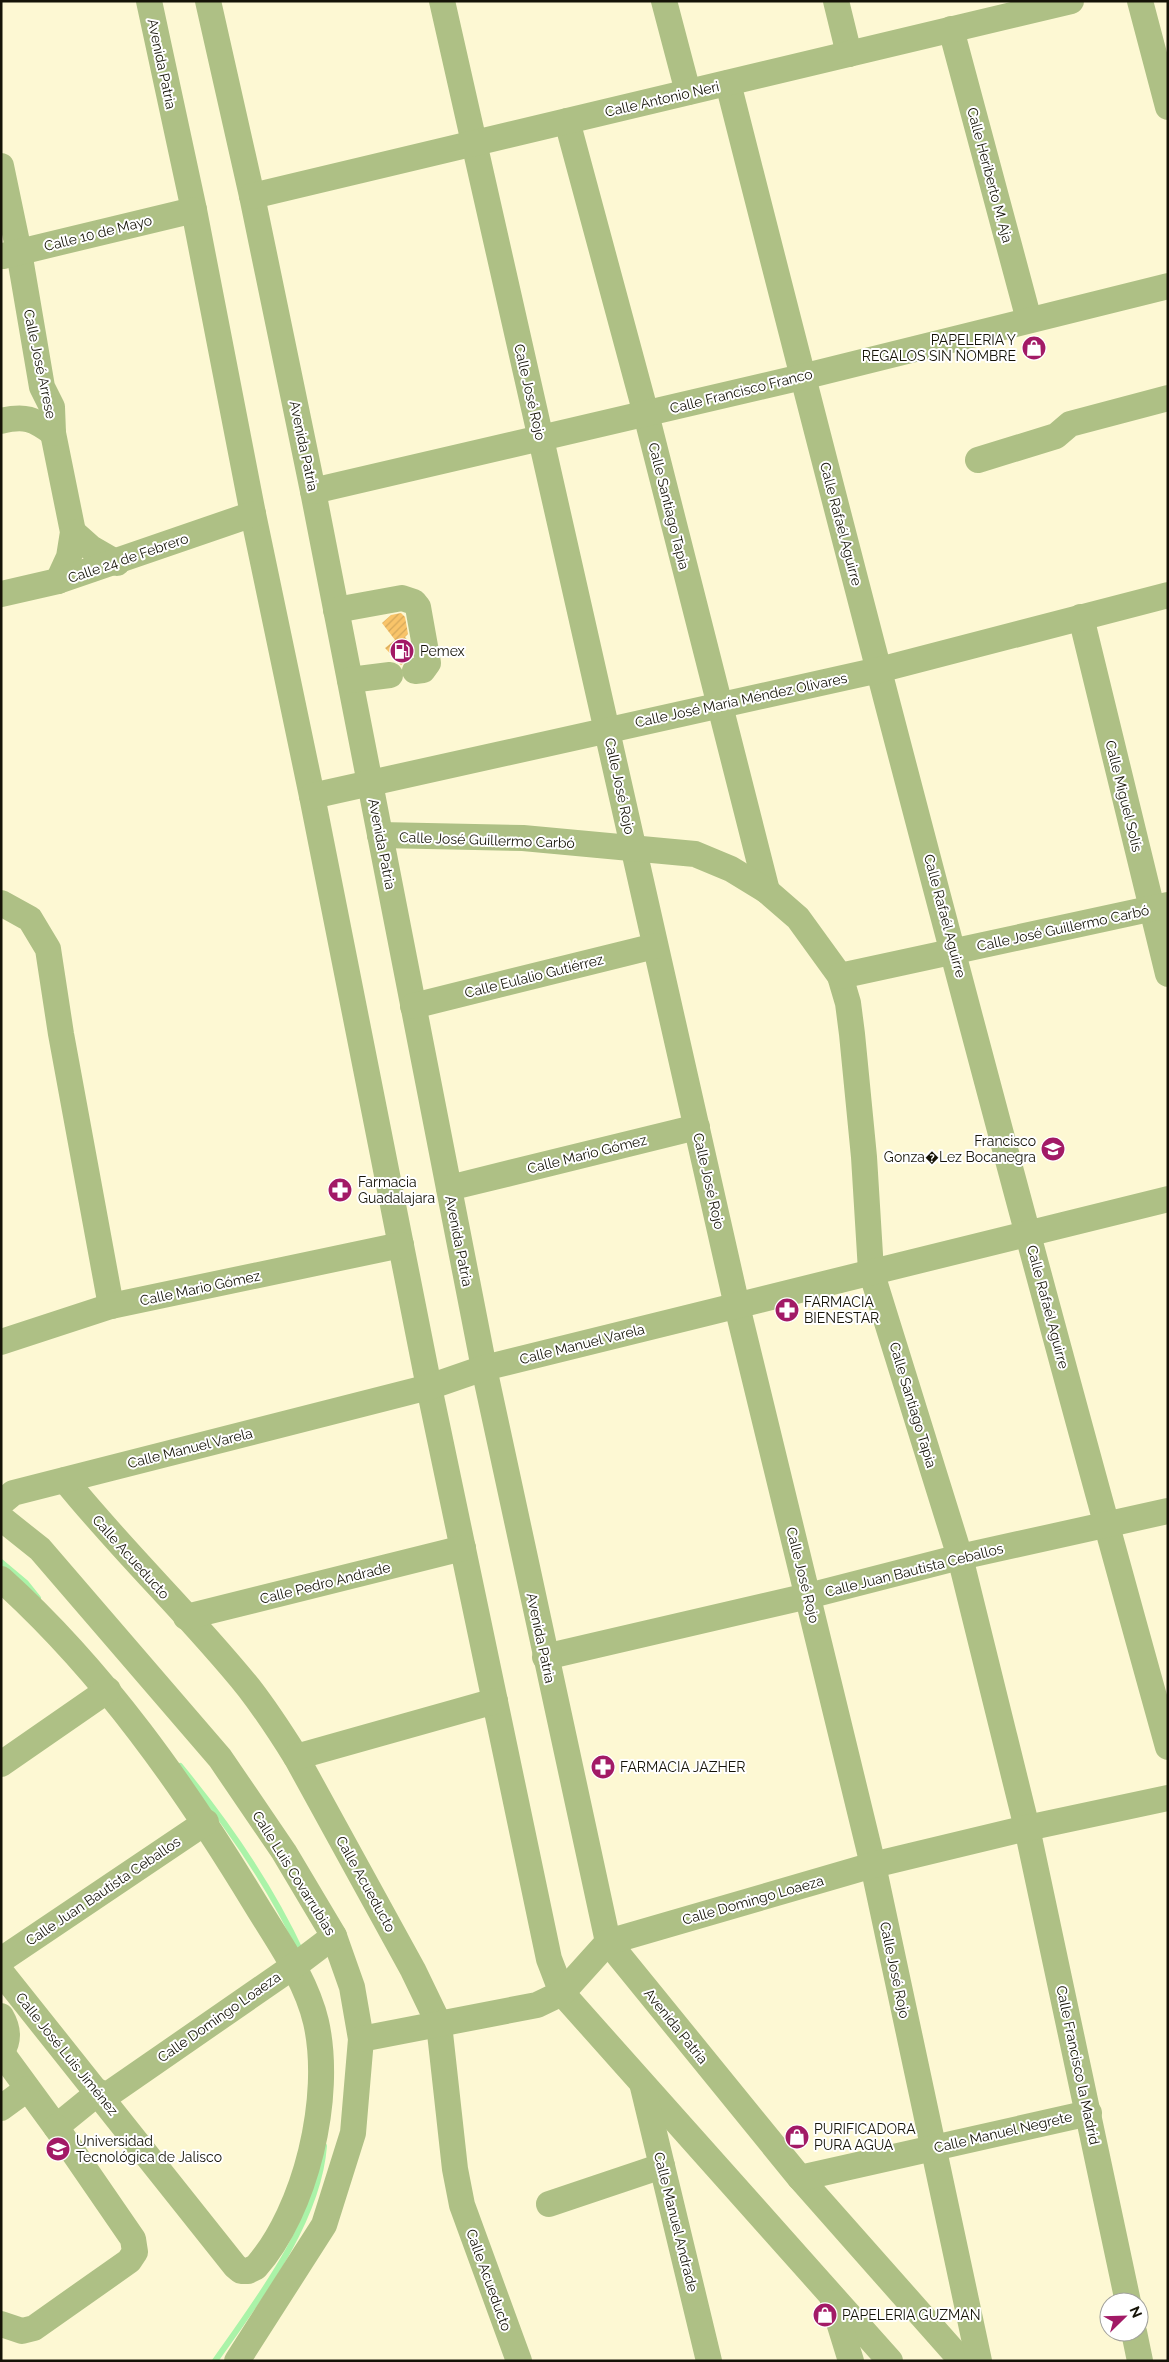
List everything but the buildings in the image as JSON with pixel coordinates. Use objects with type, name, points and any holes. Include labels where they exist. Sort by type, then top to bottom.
[{"type":"street","name":"Avenida Patria","points":[[149,1],[194,210],[253,514],[312,796],[429,1386],[549,1959],[562,1993],[890,2361]]},
{"type":"street","name":"Avenida Patria","points":[[208,1],[252,196],[313,491],[484,1368],[544,1657],[608,1942],[800,2178],[962,2361]]},
{"type":"street","name":"Calle José Rojo","points":[[442,1],[737,1306],[873,1866],[979,2361]]},
{"type":"street","points":[[664,1],[688,92]]},
{"type":"street","points":[[836,1],[850,54]]},
{"type":"street","name":"Calle Antonio Neri","points":[[252,196],[952,30],[1021,7],[1071,1]]},
{"type":"street","points":[[1140,1],[1168,107]]},
{"type":"street","name":"Calle Heriberto M. Aja","points":[[952,30],[1030,320]]},
{"type":"street","name":"Calle Rafaél Aguirre","points":[[728,83],[802,377],[1028,1234],[1168,1747]]},
{"type":"street","name":"Calle Santiago Tapia","points":[[567,122],[646,414],[767,891]]},
{"type":"street","name":"Calle José Arrese","points":[[1,166],[10,254],[42,387],[52,407],[54,433],[74,532],[69,557],[58,581]]},
{"type":"street","name":"Calle 10 de Mayo","points":[[10,254],[194,210]]},
{"type":"street","name":"Calle Francisco Franco","points":[[313,491],[540,440],[1168,286]]},
{"type":"street","points":[[10,419],[42,387]]},
{"type":"street","points":[[978,460],[1056,436],[1070,424],[1168,398]]},
{"type":"street","points":[[10,419],[38,422],[54,433]]},
{"type":"street","name":"Calle 24 de Febrero","points":[[1,594],[58,581],[117,563],[253,514]]},
{"type":"street","points":[[74,532],[91,548],[117,563]]},
{"type":"street","name":"Calle José María Méndez Olivares","points":[[312,796],[879,670],[1168,595]]},
{"type":"street","points":[[336,610],[402,598],[414,602],[418,608],[428,663],[423,670],[415,671]]},
{"type":"street","name":"Calle Miguel Solís","points":[[1081,618],[1160,906],[1168,974]]},
{"type":"street","points":[[350,680],[390,675]]},
{"type":"street","name":"Calle José Guillermo Carbó","points":[[380,836],[523,838],[695,854],[731,869],[767,891],[798,918],[840,976],[1160,906]]},
{"type":"street","points":[[1,903],[30,919],[48,949],[61,1034],[111,1306]]},
{"type":"street","name":"Calle Eulalio Gutiérrez","points":[[413,1006],[655,946]]},
{"type":"street","name":"Calle Santiago Tapia","points":[[840,976],[848,1002],[852,1034],[864,1157],[871,1271],[960,1557],[1027,1828]]},
{"type":"street","name":"Calle Mario Gómez","points":[[449,1188],[696,1127]]},
{"type":"street","name":"Calle Manuel Varela","points":[[5,1493],[65,1480],[429,1386],[484,1368],[1168,1199]]},
{"type":"street","name":"Calle Mario Gómez","points":[[1,1342],[111,1306],[401,1245]]},
{"type":"street","name":"Calle Acueducto","points":[[65,1480],[103,1527],[249,1688],[296,1757],[419,1980],[439,2024],[455,2169],[462,2205],[519,2361]]},
{"type":"street","name":"Calle Luis Covarrubias","points":[[5,1493],[40,1549],[220,1758],[284,1852],[312,1953],[352,1987],[361,2039],[353,2133],[324,2225],[237,2361]]},
{"type":"street","name":"Calle Juan Bautista Ceballos","points":[[544,1657],[808,1596],[960,1557],[1168,1511]]},
{"type":"street","name":"Calle Luis Covarrubias","points":[[1,1518],[40,1549]]},
{"type":"street","name":"Calle Pedro Andrade","points":[[186,1617],[463,1548]]},
{"type":"street","points":[[1,1579],[35,1609],[108,1690],[206,1822],[312,1953]]},
{"type":"street","points":[[1,1764],[108,1690]]},
{"type":"street","points":[[296,1757],[495,1701]]},
{"type":"street","name":"Calle Domingo Loaeza","points":[[608,1942],[873,1866],[1027,1828],[1168,1798]]},
{"type":"street","name":"Calle Juan Bautista Ceballos","points":[[1,1960],[206,1822]]},
{"type":"street","name":"Calle Francisco la Madrid","points":[[1027,1828],[1126,2292]]},
{"type":"street","points":[[361,2039],[537,2005],[562,1993],[608,1942]]},
{"type":"street","name":"Calle Domingo Loaeza","points":[[56,2127],[312,1953]]},
{"type":"street","name":"Calle José Luis Jiménez","points":[[1,1972],[101,2095],[235,2266],[241,2271],[248,2271],[256,2267],[262,2260],[288,2219],[306,2176],[317,2108],[321,2065],[312,2009],[312,1953]]},
{"type":"street","points":[[1,2016],[8,2032],[6,2045],[1,2052],[56,2127],[133,2239],[135,2252],[129,2261],[34,2328],[22,2331],[1,2324]]},
{"type":"street","name":"Calle Manuel Andrade","points":[[642,2083],[709,2361]]},
{"type":"street","points":[[1,2108],[27,2089]]},
{"type":"street","name":"Calle Manuel Negrete","points":[[800,2178],[1089,2113]]},
{"type":"street","points":[[549,2204],[662,2166]]},
{"type":"street","points":[[830,2293],[851,2361]]},
{"type":"street","points":[[1136,2342],[1140,2361]]},
{"type":"waterway","points":[[1,1562],[26,1583],[38,1598]]},
{"type":"waterway","points":[[180,1766],[215,1810],[247,1856],[276,1904],[302,1954]]},
{"type":"waterway","points":[[215,2361],[267,2286],[298,2231],[319,2175],[324,2146]]},
{"type":"place","name":"PAPELERIA Y REGALOS SIN NOMBRE","points":[[1034,348]]},
{"type":"place","name":"Pemex","points":[[402,651]]},
{"type":"place","name":"Francisco Gonza�Lez Bocanegra","points":[[1053,1149]]},
{"type":"place","name":"Farmacia Guadalajara","points":[[340,1190]]},
{"type":"place","name":"FARMACIA BIENESTAR","points":[[787,1310]]},
{"type":"place","name":"FARMACIA JAZHER","points":[[603,1767]]},
{"type":"place","name":"PURIFICADORA PURA AGUA","points":[[797,2137]]},
{"type":"place","name":"Universidad Tecnológica de Jalisco","points":[[58,2149]]},
{"type":"place","name":"PAPELERIA GUZMAN","points":[[825,2315]]}]
